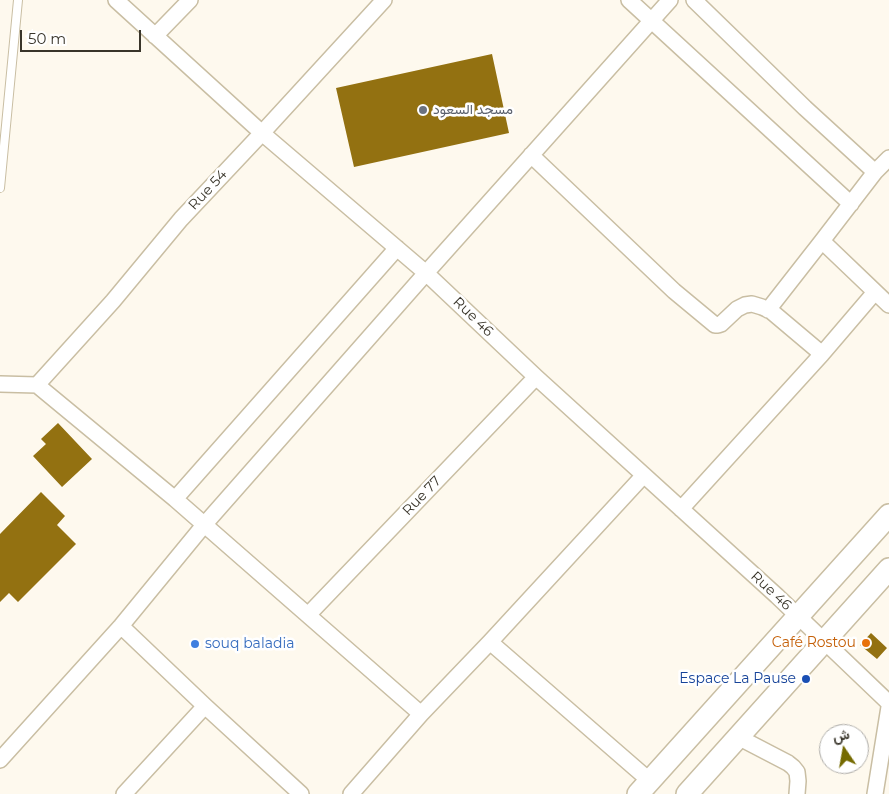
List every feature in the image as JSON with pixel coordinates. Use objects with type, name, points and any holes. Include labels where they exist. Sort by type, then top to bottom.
[{"type":"main road","points":[[644,787],[889,515]]},
{"type":"main road","points":[[687,794],[889,568]]},
{"type":"street","name":"Rue 46","points":[[116,0],[262,133],[426,273],[889,703]]},
{"type":"street","points":[[155,36],[190,0]]},
{"type":"street","name":"Rue 54","points":[[38,385],[113,301],[181,219],[384,0]]},
{"type":"street","points":[[629,0],[851,204]]},
{"type":"street","points":[[0,760],[121,626],[204,525],[426,273],[670,0]]},
{"type":"street","points":[[694,0],[875,172]]},
{"type":"street","points":[[531,155],[674,290],[715,325],[721,324],[737,309],[752,304],[768,310],[822,354]]},
{"type":"street","points":[[768,310],[875,172],[889,158]]},
{"type":"street","points":[[822,242],[889,304]]},
{"type":"street","points":[[175,499],[397,248]]},
{"type":"street","points":[[681,509],[822,354],[875,292]]},
{"type":"street","name":"Rue 77","points":[[308,615],[536,377]]},
{"type":"street","points":[[0,384],[38,385],[175,499],[421,714]]},
{"type":"street","points":[[351,794],[421,714],[644,475]]},
{"type":"street","points":[[121,626],[302,794]]},
{"type":"street","points":[[490,642],[644,787]]},
{"type":"street","points":[[124,794],[205,706]]},
{"type":"street","points":[[874,794],[889,707]]},
{"type":"street","points":[[738,738],[793,767],[797,772],[797,794]]},
{"type":"lane","points":[[0,188],[18,0]]},
{"type":"building","name":"مسجد السعود","points":[[492,54],[509,133],[354,167],[336,88]]},
{"type":"building","points":[[58,423],[92,459],[62,487],[33,456],[46,444],[41,439]]},
{"type":"building","points":[[41,492],[65,516],[57,525],[76,544],[18,602],[9,593],[0,602],[0,534]]},
{"type":"building","points":[[871,633],[887,648],[877,659],[860,645]]},
{"type":"place","name":"مسجد السعود","points":[[423,110]]},
{"type":"place","name":"Café Rostou","points":[[866,643]]},
{"type":"place","name":"souq baladia","points":[[195,644]]},
{"type":"place","name":"Espace La Pause","points":[[806,679]]}]
